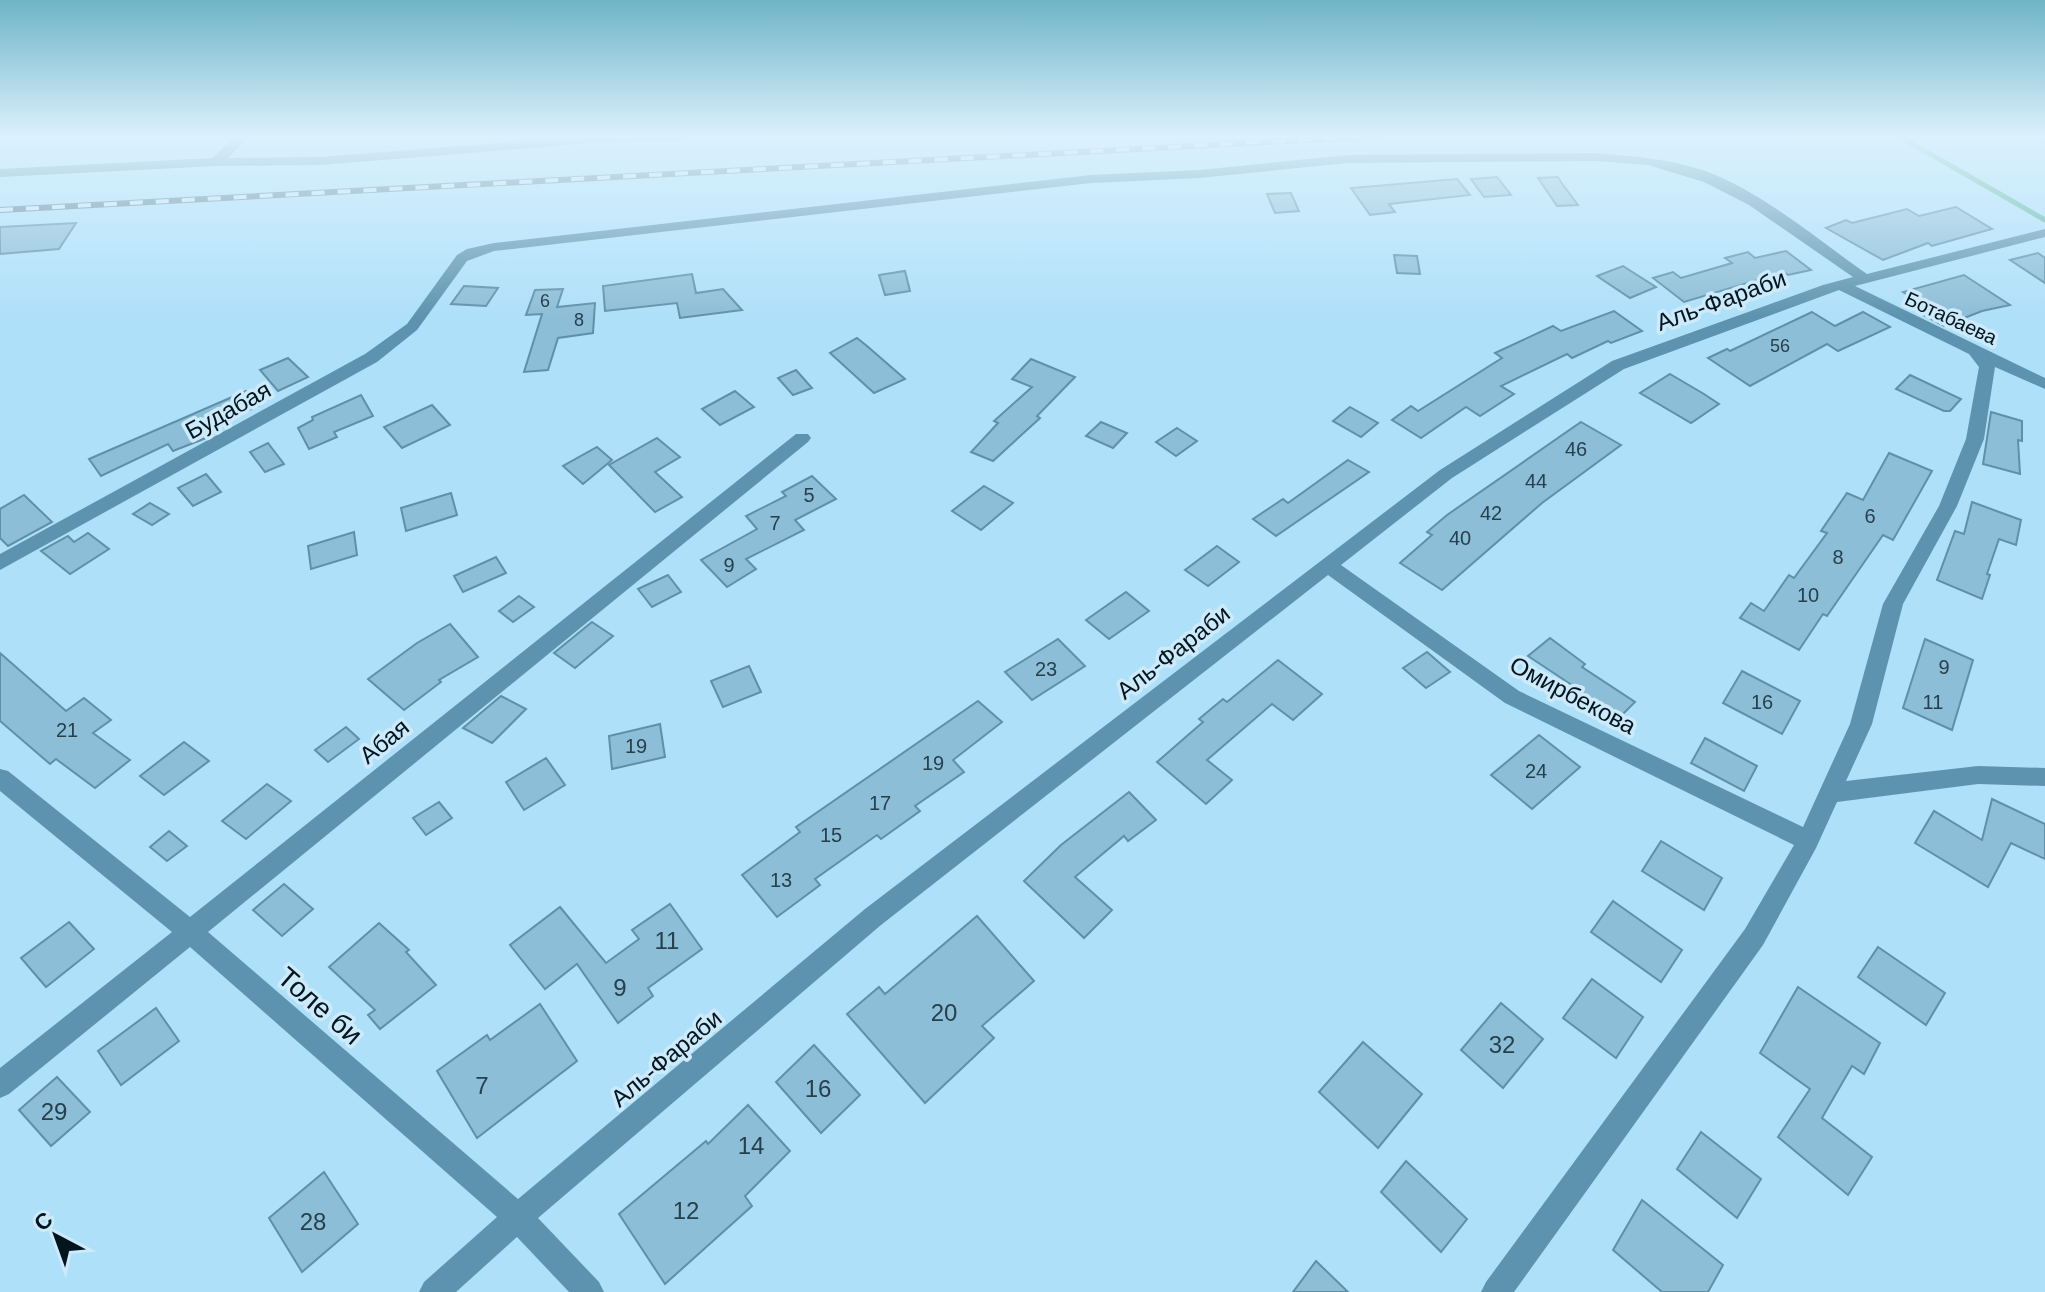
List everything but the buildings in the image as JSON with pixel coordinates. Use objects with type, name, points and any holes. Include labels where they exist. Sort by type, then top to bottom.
[{"type":"street","name":"Будабая","points":[[0,563],[371,358],[412,327],[452,268],[472,252],[494,247],[952,196]]},
{"type":"street","points":[[1743,196],[1865,279]]},
{"type":"street","name":"Аль-Фараби","points":[[434,1292],[518,1217],[873,917],[1330,567],[1446,474],[1618,365],[1842,285],[2045,233]]},
{"type":"street","name":"Ботабаева","points":[[1842,285],[2045,384]]},
{"type":"street","points":[[1496,1292],[1754,937],[1808,841],[1861,724],[1893,604],[1948,506],[1975,439],[1987,366],[1973,349]]},
{"type":"street","name":"Абая","points":[[0,1085],[802,438]]},
{"type":"street","name":"Омирбекова","points":[[1330,567],[1512,697],[1808,841]]},
{"type":"street","points":[[1829,793],[1978,775],[2045,777]]},
{"type":"street","name":"Толе би","points":[[0,778],[189,931],[518,1217],[589,1292]]},
{"type":"waterway","points":[[2004,196],[2045,220]]},
{"type":"railway","points":[[0,210],[255,196]]}]
